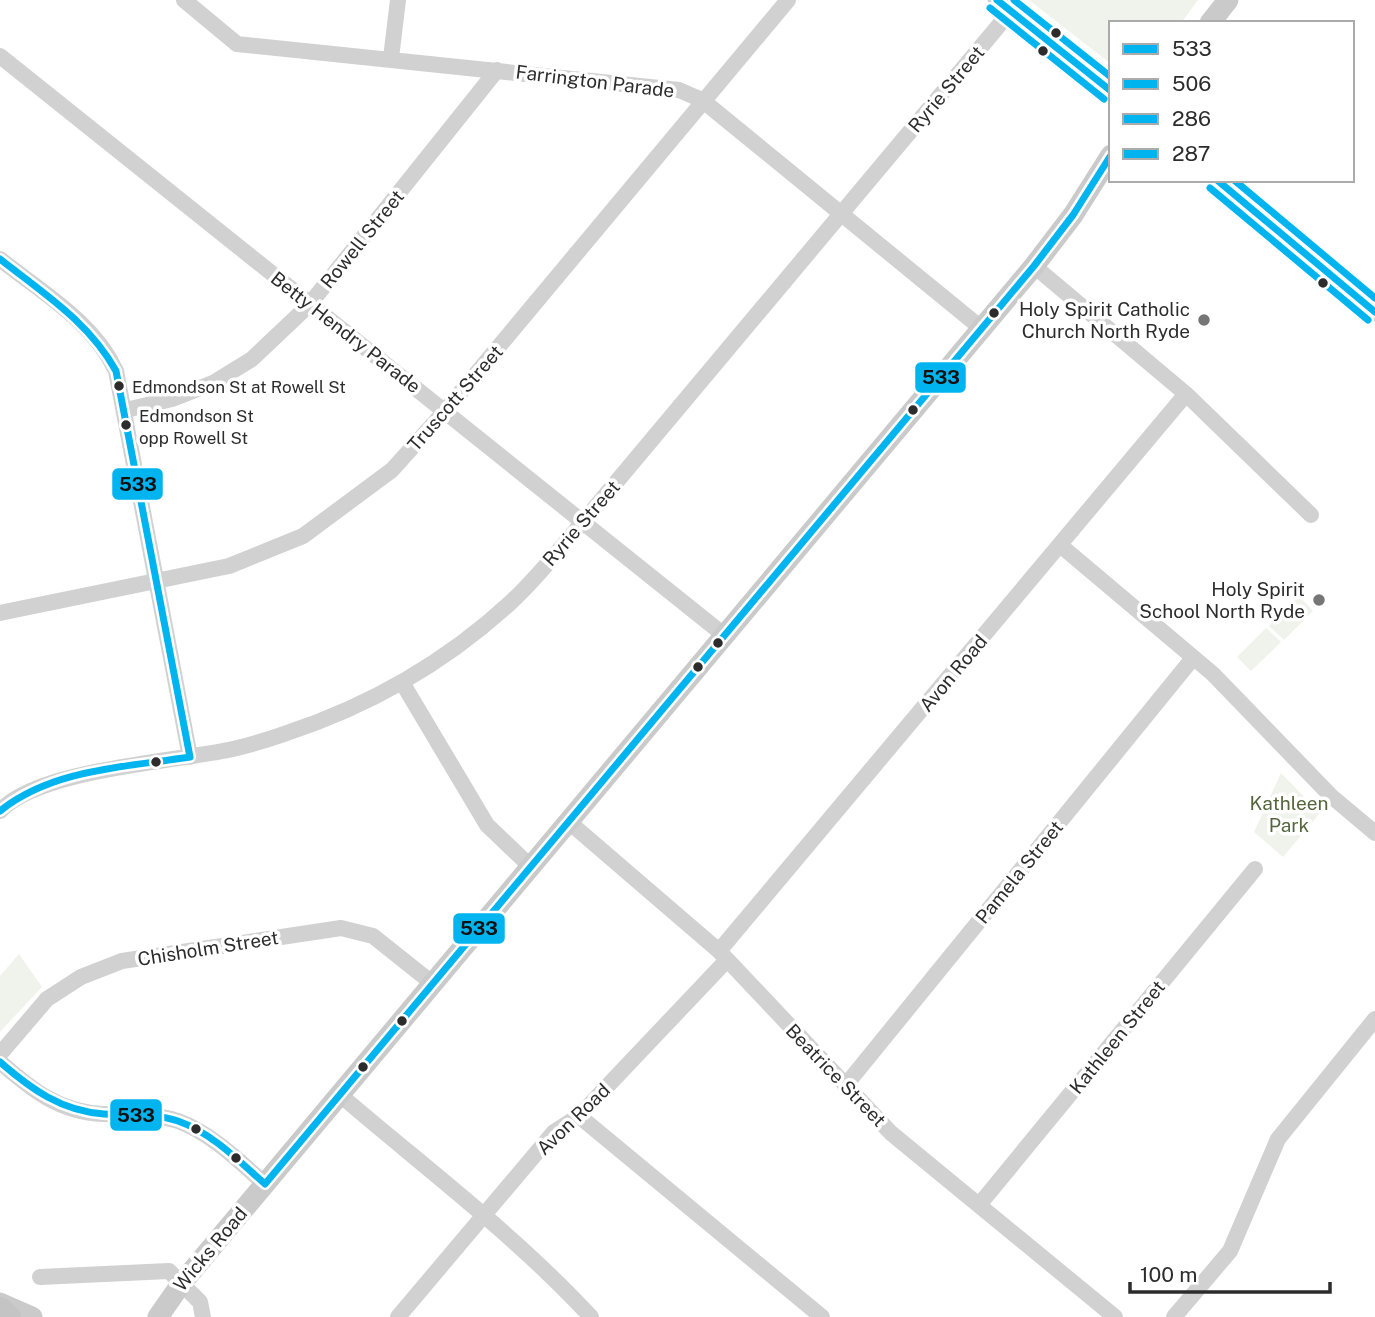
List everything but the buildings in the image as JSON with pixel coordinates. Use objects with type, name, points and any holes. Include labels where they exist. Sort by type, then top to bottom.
[{"type":"main road","points":[[1212,21],[1228,0]]},
{"type":"main road","name":"Wicks Road","points":[[138,1317],[161,1311],[339,1094],[1034,266],[1073,215],[1109,158]]},
{"type":"main road","points":[[0,1303],[32,1317]]},
{"type":"main road","points":[[0,1309],[9,1317]]},
{"type":"street","name":"Farrington Parade","points":[[184,0],[237,44],[679,90],[702,100],[981,328]]},
{"type":"street","points":[[391,58],[398,0]]},
{"type":"street","name":"Truscott Street","points":[[0,613],[158,583],[229,566],[303,536],[393,470],[788,0]]},
{"type":"street","points":[[1004,6],[1109,89]]},
{"type":"street","name":"Ryrie Street","points":[[0,811],[17,796],[50,782],[234,749],[282,735],[403,684],[463,642],[504,608],[582,523],[841,212],[1004,6]]},
{"type":"street","name":"Betty Hendry Parade","points":[[0,56],[724,635]]},
{"type":"street","name":"Rowell Street","points":[[126,410],[172,400],[213,383],[253,359],[309,304],[497,70]]},
{"type":"street","points":[[1219,182],[1375,312]]},
{"type":"street","points":[[0,259],[98,339],[116,371],[126,410],[190,757]]},
{"type":"street","points":[[1034,266],[1186,394],[1311,515]]},
{"type":"street","name":"Avon Road","points":[[398,1317],[554,1132],[579,1116],[723,955],[1186,394]]},
{"type":"street","points":[[1060,545],[1193,657],[1331,796],[1375,833]]},
{"type":"street","name":"Pamela Street","points":[[845,1086],[1193,657]]},
{"type":"street","points":[[403,684],[487,825],[531,867]]},
{"type":"street","name":"Beatrice Street","points":[[569,822],[723,955],[891,1133],[1115,1317]]},
{"type":"street","name":"Kathleen Street","points":[[979,1205],[1255,869]]},
{"type":"street","name":"Chisholm Street","points":[[0,1055],[47,999],[81,977],[122,961],[341,928],[373,936],[432,984]]},
{"type":"street","points":[[1174,1317],[1230,1251],[1278,1139],[1375,1019]]},
{"type":"street","points":[[0,1062],[38,1095],[66,1108],[91,1113],[165,1117],[196,1129],[265,1184]]},
{"type":"street","points":[[339,1094],[484,1215],[558,1282],[590,1317]]},
{"type":"street","points":[[579,1116],[822,1317]]},
{"type":"street","points":[[40,1277],[169,1271],[200,1302],[203,1317]]},
{"type":"green space","points":[[1029,0],[1198,0],[1182,21],[1109,21],[1109,62]]},
{"type":"green space","points":[[1299,596],[1313,611],[1284,640],[1269,626]]},
{"type":"green space","points":[[1266,628],[1281,642],[1251,671],[1237,657]]},
{"type":"green space","name":"Kathleen Park","points":[[1281,773],[1320,813],[1283,857],[1254,832]]},
{"type":"green space","points":[[19,954],[42,987],[0,1032],[0,976]]},
{"type":"transit line","name":"506","points":[[997,0],[1109,89]]},
{"type":"transit line","name":"287","points":[[1014,0],[1109,75]]},
{"type":"transit line","name":"286","points":[[990,8],[1104,99]]},
{"type":"transit line","name":"533","points":[[265,1184],[1034,266],[1073,215],[1109,158]]},
{"type":"transit line","name":"506","points":[[1219,182],[1375,312]]},
{"type":"transit line","name":"287","points":[[1236,182],[1375,298]]},
{"type":"transit line","name":"286","points":[[1210,188],[1368,320]]},
{"type":"transit line","name":"533","points":[[0,259],[79,323],[116,371],[190,757]]},
{"type":"transit line","name":"533","points":[[0,811],[20,797],[66,778],[115,767],[190,757]]},
{"type":"transit line","name":"533","points":[[0,1062],[35,1090],[74,1108],[104,1114],[160,1117],[190,1126],[224,1148],[265,1184]]},
{"type":"place","name":"Holy Spirit Catholic Church North Ryde","points":[[1204,320]]},
{"type":"place","name":"Edmondson St at Rowell St","points":[[119,386]]},
{"type":"place","name":"Edmondson St opp Rowell St","points":[[126,425]]},
{"type":"place","name":"Holy Spirit School North Ryde","points":[[1319,600]]}]
